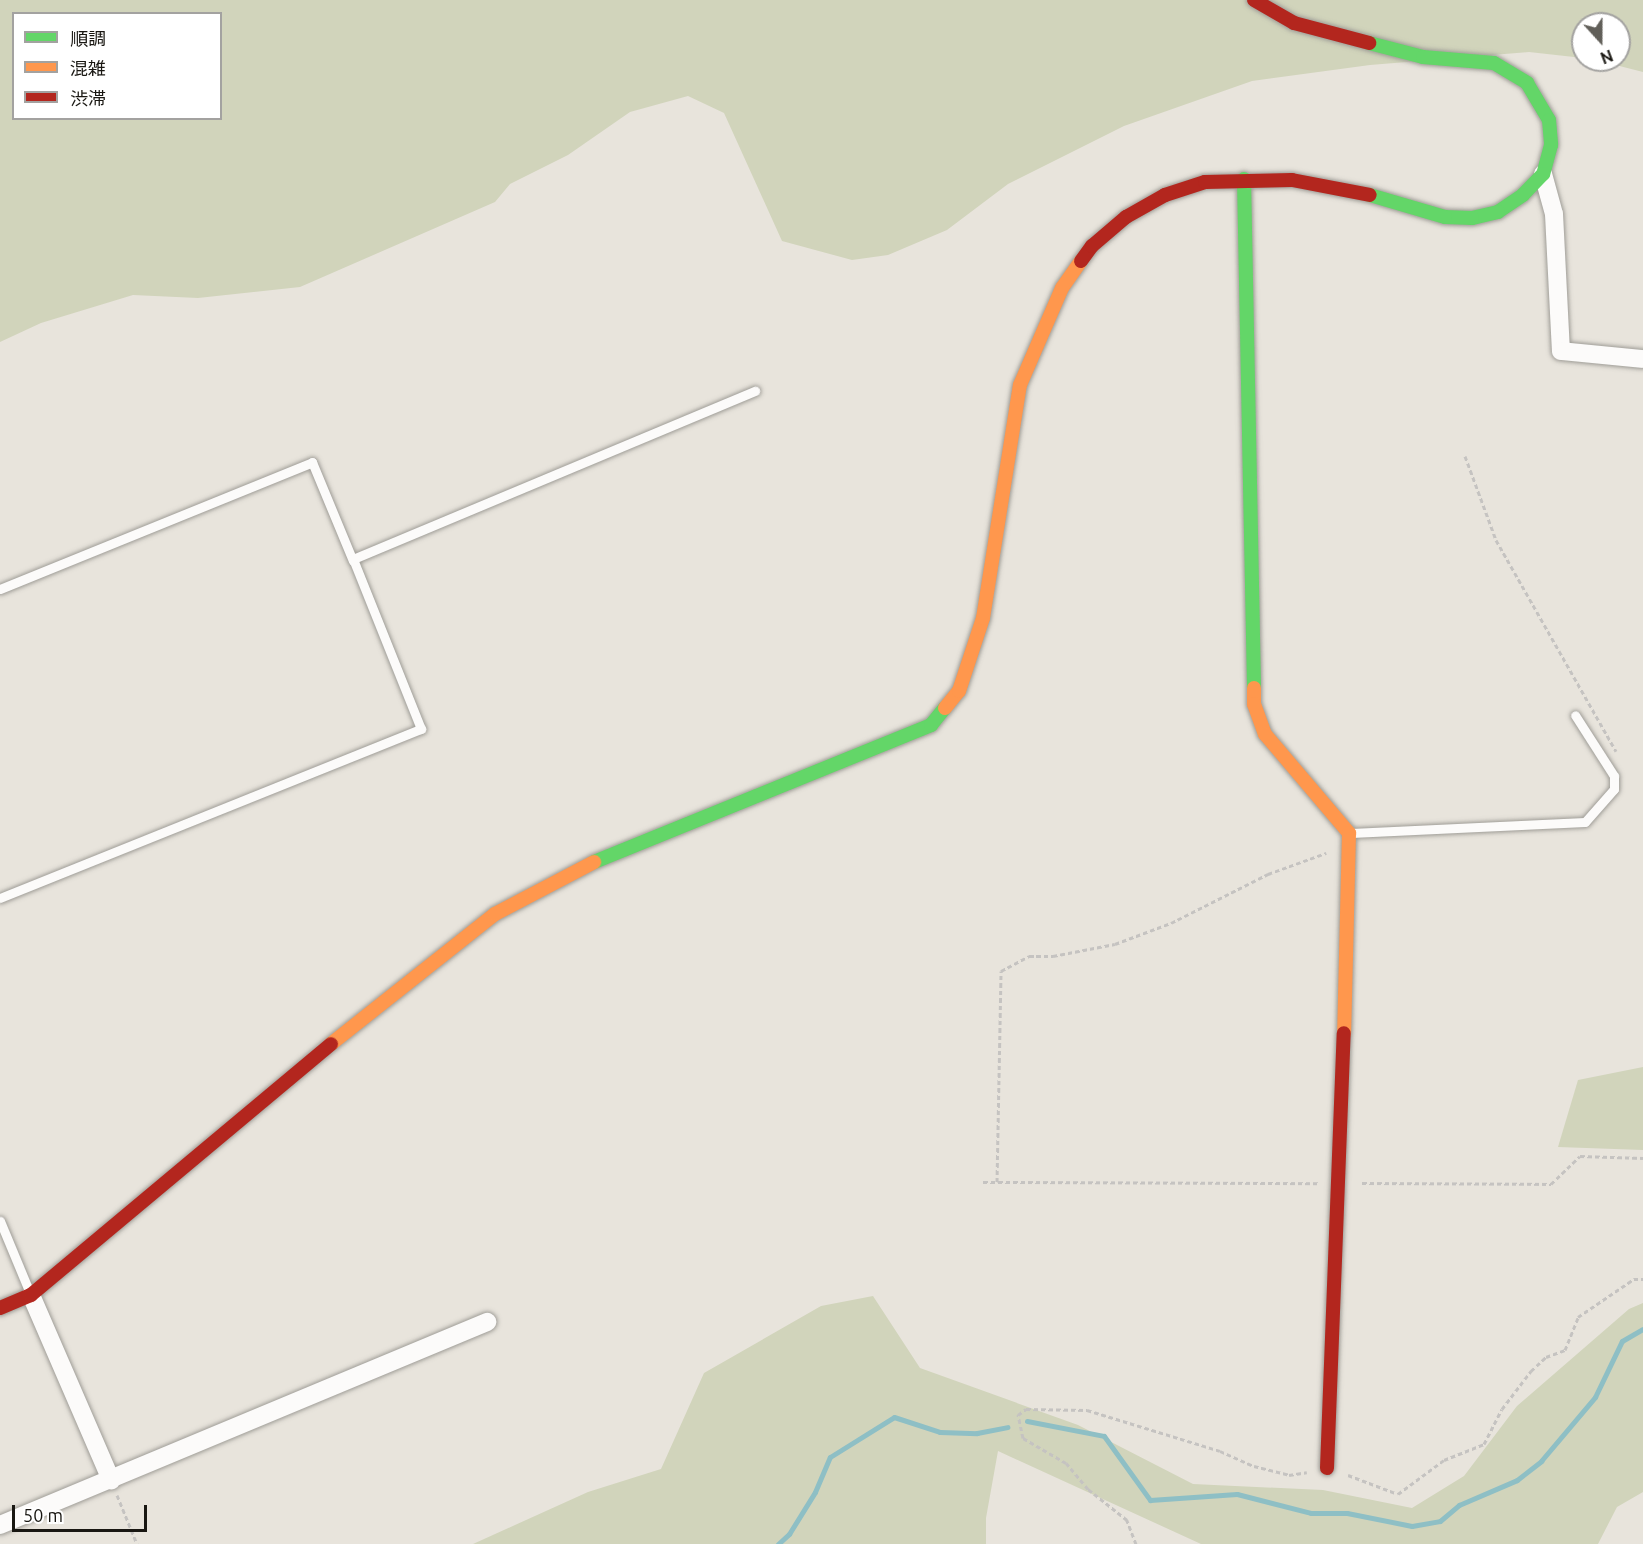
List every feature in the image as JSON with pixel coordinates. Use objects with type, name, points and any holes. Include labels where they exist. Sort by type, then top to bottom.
[{"type":"street","points":[[0,1308],[31,1295],[323,1051],[495,914],[586,865],[931,725],[959,690],[983,618],[1020,386],[1044,320],[1062,288],[1092,246],[1126,217],[1165,195],[1204,182],[1244,179],[1292,180],[1355,191],[1445,217],[1472,218],[1498,212],[1523,195],[1543,174],[1551,145],[1549,120],[1527,83],[1494,63],[1423,57],[1294,23],[1254,0]]},
{"type":"street","points":[[1543,174],[1554,214],[1561,351],[1643,359]]},
{"type":"street","points":[[1244,179],[1254,704],[1265,734],[1349,833],[1340,1183],[1327,1468]]},
{"type":"street","points":[[31,1295],[111,1480]]},
{"type":"street","points":[[0,1525],[487,1322]]},
{"type":"lane","points":[[353,561],[755,391]]},
{"type":"lane","points":[[0,589],[312,462],[421,729],[0,898]]},
{"type":"lane","points":[[1349,833],[1585,822],[1614,789],[1614,776],[1575,715]]},
{"type":"lane","points":[[0,1221],[31,1295]]},
{"type":"path","points":[[1465,456],[1496,540],[1620,759],[1620,768],[1614,776]]},
{"type":"path","points":[[997,1182],[1001,971],[1029,956],[1053,956],[1115,944],[1171,923],[1268,874],[1331,851],[1349,851]]},
{"type":"path","points":[[982,1182],[1551,1184],[1580,1156],[1643,1158]]},
{"type":"path","points":[[1066,1463],[1088,1489],[1127,1520],[1136,1544]]},
{"type":"path","points":[[111,1480],[137,1544]]},
{"type":"green space","points":[[0,0],[1643,0],[1643,72],[1631,69],[1631,12],[1571,12],[1571,57],[1529,52],[1370,65],[1252,81],[1124,126],[1008,184],[947,230],[888,255],[852,260],[782,241],[724,113],[688,96],[630,112],[568,155],[510,184],[495,202],[300,287],[198,298],[133,295],[41,323],[0,342]]},
{"type":"green space","points":[[1643,1067],[1643,1150],[1558,1147],[1578,1080]]},
{"type":"green space","points":[[873,1296],[920,1368],[1078,1425],[1193,1484],[1323,1490],[1412,1508],[1464,1476],[1517,1406],[1629,1309],[1643,1303],[1643,1492],[1617,1507],[1598,1544],[1201,1544],[998,1451],[986,1518],[986,1544],[473,1544],[588,1492],[661,1469],[704,1373],[821,1306]]},
{"type":"waterway","points":[[1027,1421],[1104,1436],[1150,1500],[1237,1494],[1311,1513],[1347,1513],[1412,1526],[1440,1521],[1459,1505],[1517,1480],[1541,1461],[1595,1397],[1622,1341],[1643,1329]]},
{"type":"waterway","points":[[778,1544],[789,1534],[815,1492],[830,1457],[894,1417],[940,1432],[977,1433],[1007,1427]]},
{"type":"traffic: fast","points":[[1369,43],[1423,57],[1494,63],[1527,83],[1549,120],[1551,145],[1543,174],[1523,195],[1498,212],[1472,218],[1445,217],[1370,195]]},
{"type":"traffic: fast","points":[[1244,179],[1254,688]]},
{"type":"traffic: fast","points":[[594,862],[931,725],[945,708]]},
{"type":"traffic: slow","points":[[945,708],[959,691],[983,618],[1020,385],[1062,288],[1081,261]]},
{"type":"traffic: slow","points":[[1254,688],[1254,704],[1265,734],[1349,833],[1344,1033]]},
{"type":"traffic: slow","points":[[331,1044],[495,914],[594,862]]},
{"type":"traffic: jam","points":[[1254,0],[1294,23],[1369,43]]},
{"type":"traffic: jam","points":[[1081,261],[1092,246],[1126,217],[1165,195],[1205,182],[1292,180],[1370,195]]},
{"type":"traffic: jam","points":[[1327,1468],[1344,1033]]},
{"type":"traffic: jam","points":[[0,1308],[31,1295],[331,1044]]}]
